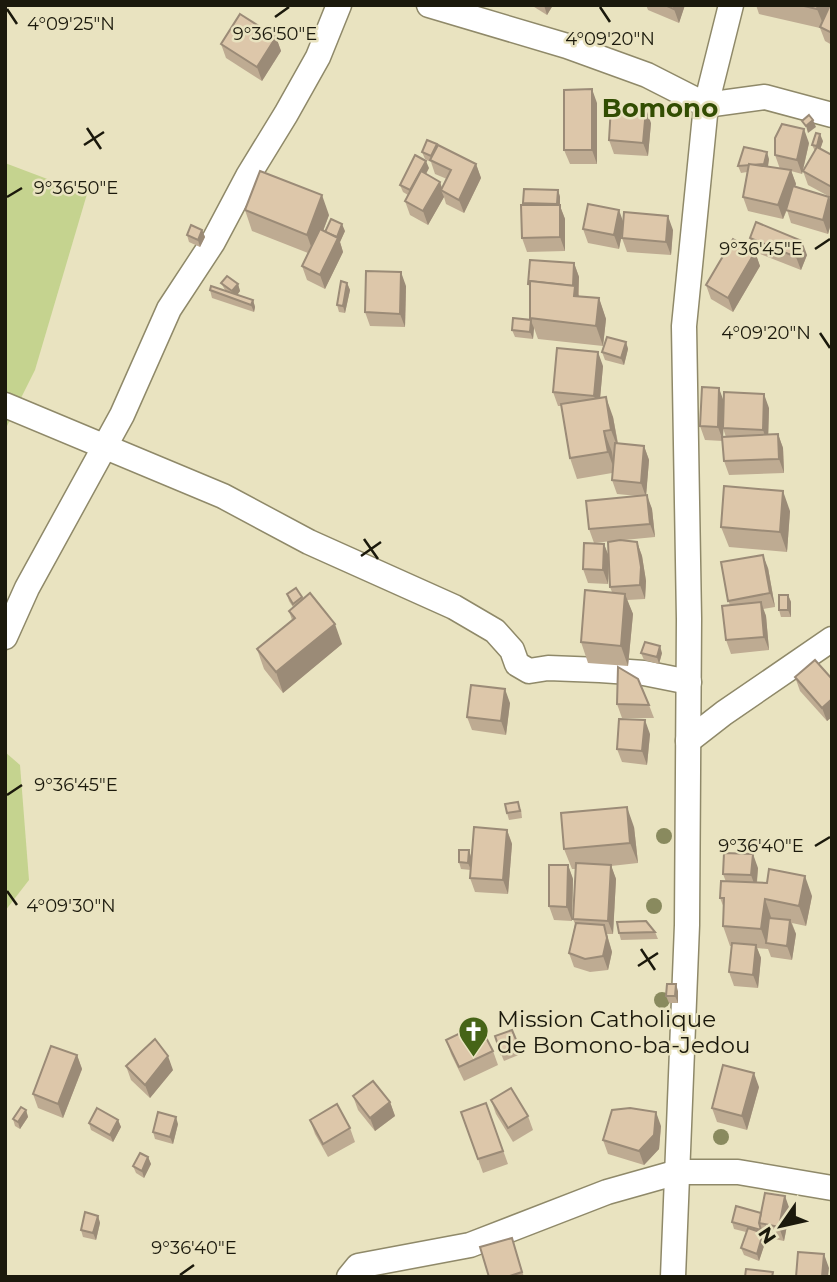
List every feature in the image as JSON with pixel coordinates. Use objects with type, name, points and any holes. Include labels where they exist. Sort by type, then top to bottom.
[{"type":"street","points":[[5,637],[27,588],[122,415],[169,309],[214,242],[248,176],[318,57],[339,5]]},
{"type":"street","points":[[429,5],[567,46],[647,75],[706,105],[765,97],[832,115]]},
{"type":"street","points":[[673,1277],[687,925],[689,682],[684,326],[706,105],[731,5]]},
{"type":"street","points":[[5,405],[223,496],[309,542],[454,607],[495,631],[512,650],[517,664],[529,671],[548,668],[644,673],[689,682]]},
{"type":"street","points":[[688,741],[832,639]]},
{"type":"street","points":[[348,1277],[358,1266],[470,1245],[607,1192],[678,1172],[737,1172],[832,1188]]},
{"type":"green space","points":[[5,163],[87,194],[35,370],[5,430]]},
{"type":"green space","points":[[5,752],[20,765],[29,880],[5,911]]},
{"type":"building","points":[[800,5],[818,5],[817,9]]},
{"type":"building","points":[[832,5],[832,33],[820,27]]},
{"type":"building","points":[[240,14],[276,37],[257,67],[221,44]]},
{"type":"building","points":[[592,89],[592,150],[564,150],[564,90]]},
{"type":"building","points":[[611,106],[646,109],[643,143],[609,140]]},
{"type":"building","points":[[809,115],[813,120],[806,126],[802,121]]},
{"type":"building","points":[[782,124],[804,129],[797,160],[775,155],[775,138]]},
{"type":"building","points":[[816,133],[820,134],[817,146],[812,145]]},
{"type":"building","points":[[427,140],[437,144],[431,156],[422,152]]},
{"type":"building","points":[[438,145],[476,164],[459,200],[441,190],[451,170],[430,160]]},
{"type":"building","points":[[744,147],[767,152],[764,164],[738,166]]},
{"type":"building","points":[[817,147],[832,155],[830,186],[803,171]]},
{"type":"building","points":[[415,155],[426,161],[410,190],[400,185]]},
{"type":"building","points":[[749,164],[791,170],[778,205],[743,197]]},
{"type":"building","points":[[260,171],[322,195],[307,235],[245,210]]},
{"type":"building","points":[[421,171],[440,182],[423,211],[405,201]]},
{"type":"building","points":[[793,186],[829,197],[823,220],[786,210]]},
{"type":"building","points":[[524,189],[558,190],[557,204],[523,203]]},
{"type":"building","points":[[588,204],[619,210],[614,235],[583,229]]},
{"type":"building","points":[[521,205],[560,205],[560,237],[522,238]]},
{"type":"building","points":[[624,212],[668,216],[666,242],[622,238]]},
{"type":"building","points":[[331,219],[342,224],[337,237],[325,232]]},
{"type":"building","points":[[756,222],[802,241],[796,257],[750,238]]},
{"type":"building","points":[[191,225],[202,230],[198,240],[187,235]]},
{"type":"building","points":[[320,229],[338,238],[320,275],[302,266]]},
{"type":"building","points":[[733,239],[755,252],[728,298],[706,285]]},
{"type":"building","points":[[530,260],[574,263],[573,286],[530,281],[528,284]]},
{"type":"building","points":[[366,271],[401,272],[400,314],[365,312]]},
{"type":"building","points":[[227,276],[238,284],[232,291],[221,283]]},
{"type":"building","points":[[341,281],[347,283],[343,306],[337,305]]},
{"type":"building","points":[[530,281],[575,286],[574,296],[599,298],[596,326],[530,318]]},
{"type":"building","points":[[211,286],[253,300],[251,305],[210,290]]},
{"type":"building","points":[[513,318],[531,320],[530,332],[512,330]]},
{"type":"building","points":[[607,337],[626,342],[621,358],[602,352]]},
{"type":"building","points":[[557,348],[598,352],[594,396],[553,392]]},
{"type":"building","points":[[702,387],[719,388],[718,427],[700,426]]},
{"type":"building","points":[[724,392],[764,394],[763,430],[723,428]]},
{"type":"building","points":[[606,397],[611,430],[604,431],[608,452],[570,458],[561,404]]},
{"type":"building","points":[[778,434],[779,459],[724,461],[722,437]]},
{"type":"building","points":[[615,443],[644,446],[641,483],[612,480]]},
{"type":"building","points":[[724,486],[783,491],[780,532],[721,527]]},
{"type":"building","points":[[647,495],[650,524],[589,529],[586,501]]},
{"type":"building","points":[[608,542],[637,542],[641,567],[640,585],[610,587]]},
{"type":"building","points":[[584,543],[604,544],[603,570],[583,569]]},
{"type":"building","points":[[763,555],[770,593],[728,601],[721,562]]},
{"type":"building","points":[[296,588],[302,597],[293,604],[287,594]]},
{"type":"building","points":[[585,590],[625,594],[621,646],[581,642]]},
{"type":"building","points":[[310,593],[335,624],[276,672],[257,649],[295,618],[289,611]]},
{"type":"building","points":[[779,595],[788,595],[788,610],[779,610]]},
{"type":"building","points":[[761,602],[764,637],[726,640],[722,606]]},
{"type":"building","points":[[645,642],[660,646],[657,657],[641,653]]},
{"type":"building","points":[[815,660],[832,679],[832,699],[822,708],[795,677]]},
{"type":"building","points":[[618,667],[638,679],[649,705],[617,704]]},
{"type":"building","points":[[471,685],[505,689],[501,721],[467,717]]},
{"type":"building","points":[[619,719],[645,720],[642,751],[617,749]]},
{"type":"building","points":[[518,802],[520,811],[507,813],[505,804]]},
{"type":"building","points":[[627,807],[630,843],[564,849],[561,813]]},
{"type":"building","points":[[474,827],[507,830],[503,880],[470,878]]},
{"type":"building","points":[[459,850],[469,850],[468,863],[459,862]]},
{"type":"building","points":[[724,853],[753,854],[751,875],[723,874]]},
{"type":"building","points":[[576,863],[611,865],[608,921],[573,919]]},
{"type":"building","points":[[549,865],[568,865],[567,907],[549,906]]},
{"type":"building","points":[[769,869],[805,876],[799,906],[765,899],[761,929],[723,926],[724,898],[720,898],[721,881],[767,883]]},
{"type":"building","points":[[769,918],[790,920],[787,946],[766,943]]},
{"type":"building","points":[[646,921],[655,932],[619,933],[617,922]]},
{"type":"building","points":[[576,923],[604,925],[607,938],[603,956],[585,959],[569,953]]},
{"type":"building","points":[[732,943],[756,945],[753,975],[729,972]]},
{"type":"building","points":[[667,984],[676,984],[675,996],[666,996]]},
{"type":"building","points":[[479,1024],[493,1051],[459,1067],[446,1040]]},
{"type":"building","points":[[512,1030],[519,1047],[501,1054],[495,1036]]},
{"type":"building","points":[[155,1039],[168,1056],[145,1085],[126,1066]]},
{"type":"building","points":[[51,1046],[77,1055],[58,1104],[33,1094]]},
{"type":"building","points":[[723,1065],[754,1073],[742,1116],[712,1108]]},
{"type":"building","points":[[373,1081],[390,1102],[370,1118],[353,1096]]},
{"type":"building","points":[[511,1088],[528,1116],[508,1128],[491,1100]]},
{"type":"building","points":[[486,1103],[503,1151],[478,1159],[461,1112]]},
{"type":"building","points":[[337,1104],[350,1128],[323,1144],[310,1120]]},
{"type":"building","points":[[21,1107],[26,1110],[18,1122],[13,1119]]},
{"type":"building","points":[[97,1108],[118,1120],[110,1135],[89,1123]]},
{"type":"building","points":[[630,1108],[656,1112],[654,1135],[639,1151],[603,1140],[612,1110]]},
{"type":"building","points":[[158,1112],[176,1117],[170,1137],[153,1132]]},
{"type":"building","points":[[140,1153],[148,1157],[142,1171],[133,1166]]},
{"type":"building","points":[[765,1193],[785,1196],[779,1227],[759,1223]]},
{"type":"building","points":[[736,1206],[761,1213],[761,1230],[732,1222]]},
{"type":"building","points":[[85,1212],[98,1216],[93,1233],[81,1230]]},
{"type":"building","points":[[748,1228],[763,1233],[757,1254],[741,1248]]},
{"type":"building","points":[[512,1238],[522,1272],[507,1277],[489,1277],[480,1247]]},
{"type":"building","points":[[798,1252],[824,1254],[822,1277],[796,1277]]},
{"type":"building","points":[[746,1269],[773,1272],[772,1277],[745,1277]]},
{"type":"place","name":"Mission Catholique de Bomono-ba-Jedou","points":[[474,1059]]},
{"type":"district","name":"Bomono","points":[[660,108]]}]
